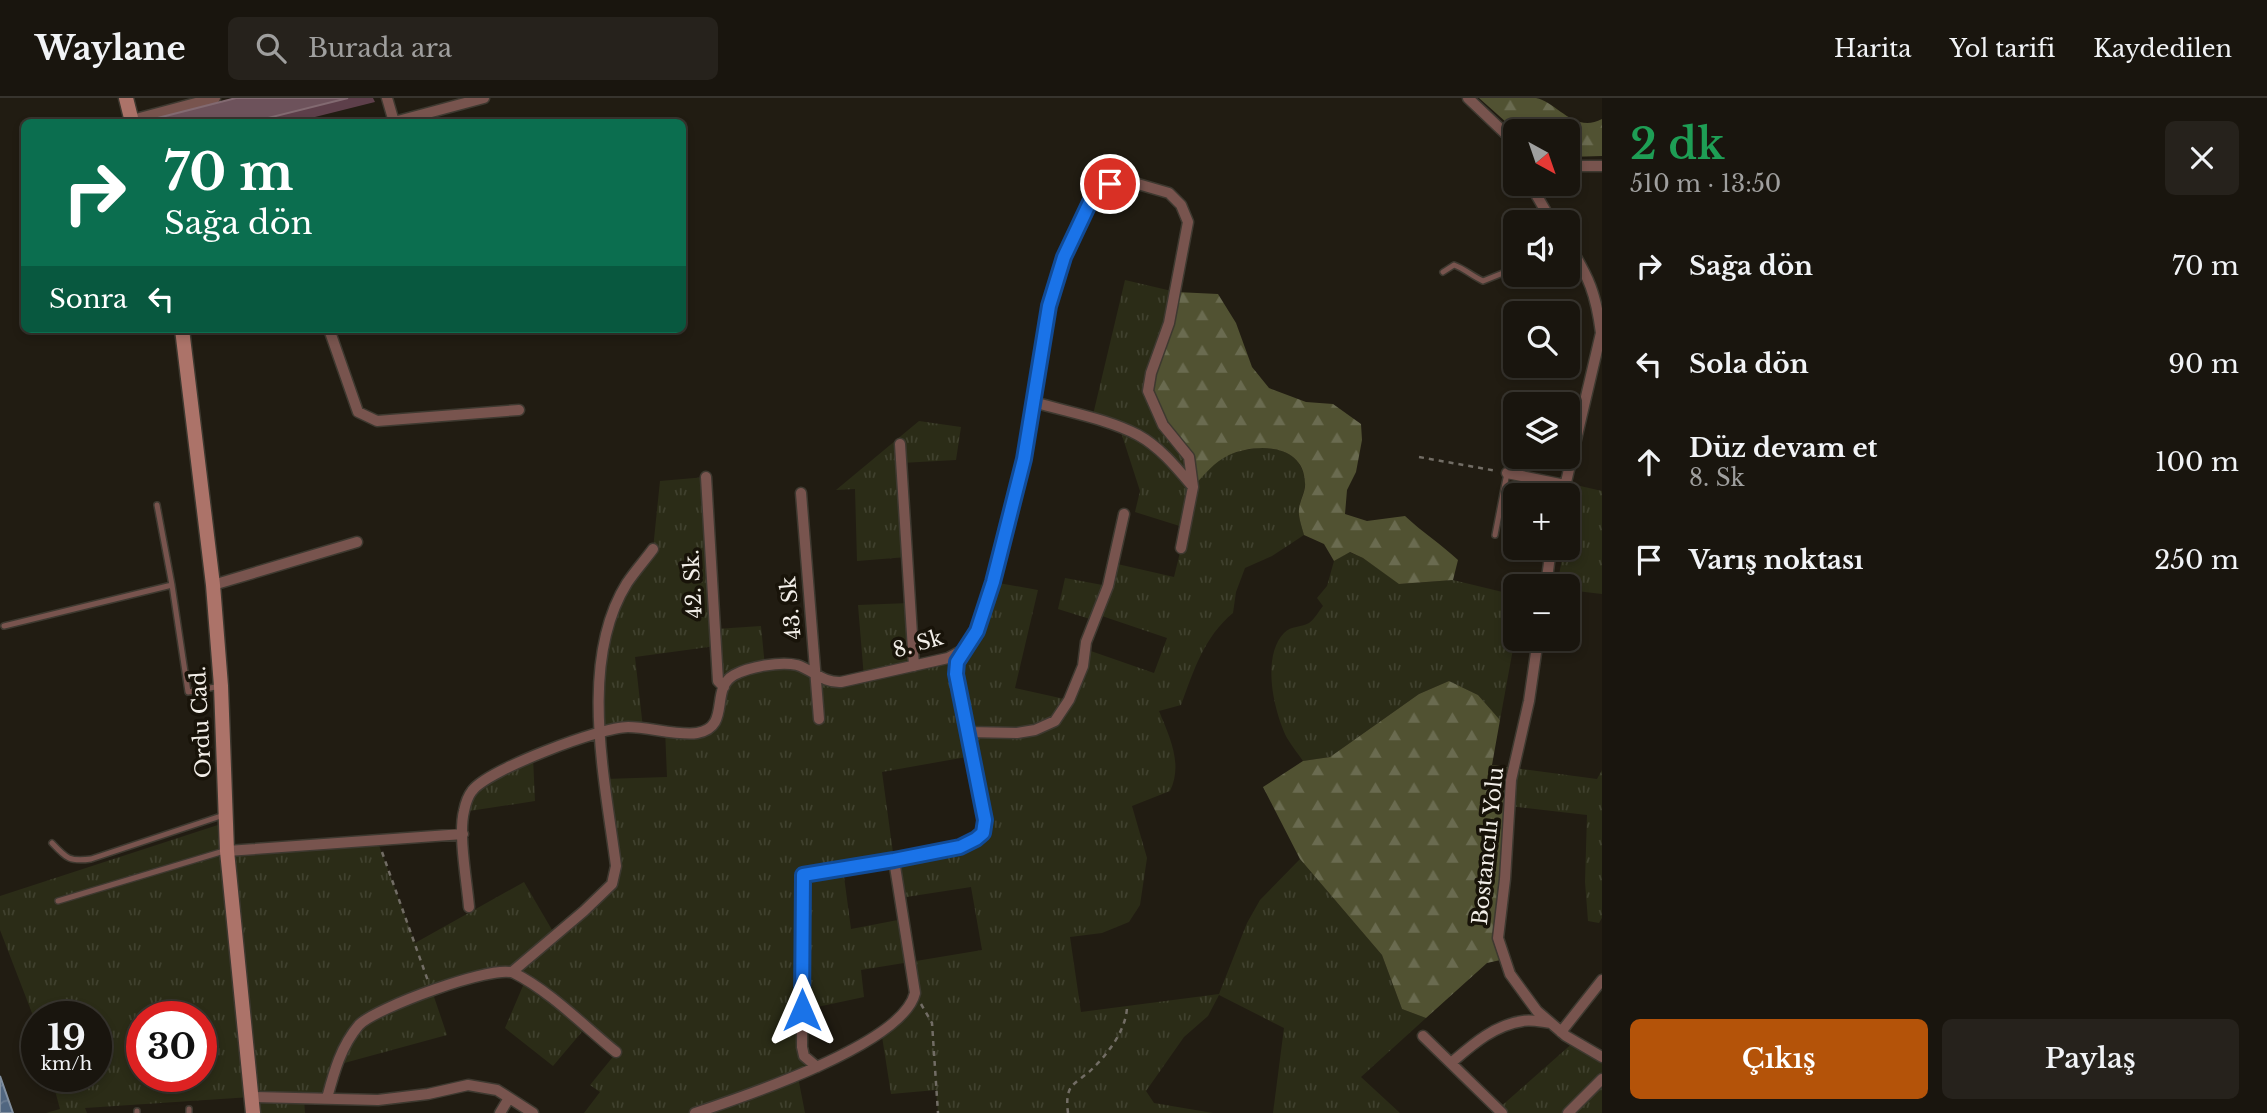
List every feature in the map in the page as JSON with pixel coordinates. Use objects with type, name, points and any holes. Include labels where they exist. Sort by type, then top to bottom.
[{"type":"main road","points":[[126,98],[131,119]]},
{"type":"main road","name":"Ordu Cad.","points":[[182,333],[213,585],[221,686],[228,850],[253,1113]]},
{"type":"street","points":[[139,119],[215,98]]},
{"type":"street","points":[[387,98],[393,119]]},
{"type":"street","points":[[405,119],[484,98]]},
{"type":"street","points":[[1468,98],[1503,131]]},
{"type":"street","points":[[1580,166],[1602,166]]},
{"type":"street","name":"8. Sk","points":[[724,687],[733,675],[752,669],[795,665],[831,682],[841,682],[948,658],[965,649],[977,631],[993,582],[1024,459],[1049,306],[1064,257],[1091,200],[1110,184],[1124,180],[1169,193],[1181,205],[1188,222],[1169,323],[1150,373],[1148,391],[1163,425],[1189,457],[1193,487]]},
{"type":"street","points":[[1566,483],[1601,333],[1589,278],[1580,263]]},
{"type":"street","points":[[1589,278],[1602,280]]},
{"type":"street","points":[[330,333],[358,412],[377,421],[519,410]]},
{"type":"street","points":[[1034,402],[1119,426],[1158,449],[1193,487],[1181,548]]},
{"type":"street","points":[[900,444],[914,666]]},
{"type":"street","points":[[1507,473],[1541,483]]},
{"type":"street","name":"42. Sk.","points":[[706,477],[718,681],[724,687]]},
{"type":"street","name":"43. Sk","points":[[801,493],[819,719]]},
{"type":"street","points":[[968,732],[1017,733],[1035,730],[1055,721],[1069,700],[1083,666],[1086,642],[1108,586],[1124,514]]},
{"type":"street","points":[[213,585],[357,542]]},
{"type":"street","points":[[512,972],[612,884],[616,866],[598,697],[601,654],[616,606],[627,583],[653,549]]},
{"type":"street","points":[[817,1067],[804,1056],[802,1047],[803,875],[960,847],[983,833],[985,820],[956,674],[957,662],[965,649]]},
{"type":"street","name":"Bostancılı Yolu","points":[[1536,651],[1529,701],[1511,780],[1505,879],[1498,938],[1510,974],[1538,1012],[1561,1032],[1602,1057]]},
{"type":"street","points":[[469,907],[463,812],[472,791],[491,776],[553,748],[600,733],[627,727],[694,733],[708,730],[717,719],[724,687]]},
{"type":"street","points":[[228,850],[463,834]]},
{"type":"street","points":[[695,1113],[797,1077],[850,1050],[904,1015],[912,1004],[915,993],[894,860]]},
{"type":"street","points":[[327,1098],[345,1042],[362,1022],[407,998],[495,971],[512,972],[539,990],[616,1052]]},
{"type":"street","points":[[1561,1032],[1602,980]]},
{"type":"street","points":[[1451,1063],[1496,1029],[1523,1020],[1551,1023]]},
{"type":"street","points":[[1423,1036],[1502,1113]]},
{"type":"street","points":[[1568,1113],[1602,1079]]},
{"type":"street","points":[[252,1097],[378,1100],[428,1094],[468,1085],[497,1090],[533,1113]]},
{"type":"street","points":[[500,1113],[509,1098]]},
{"type":"lane","points":[[1443,272],[1454,265],[1464,268],[1483,281],[1503,274]]},
{"type":"lane","points":[[1495,535],[1507,473]]},
{"type":"lane","points":[[157,505],[188,692],[221,686]]},
{"type":"lane","points":[[4,626],[172,585]]},
{"type":"lane","points":[[52,843],[67,858],[78,861],[91,859],[226,814]]},
{"type":"lane","points":[[58,901],[228,850]]},
{"type":"path","points":[[1419,457],[1507,473]]},
{"type":"path","points":[[377,840],[432,991]]},
{"type":"path","points":[[915,993],[932,1023],[938,1113]]},
{"type":"path","points":[[1068,1113],[1070,1088],[1093,1069],[1109,1049],[1127,1018],[1127,1006]]},
{"type":"green space","points":[[1479,98],[1536,98],[1572,119],[1503,119]]},
{"type":"green space","points":[[1602,119],[1602,156],[1580,157],[1580,122],[1592,123]]},
{"type":"green space","points":[[1125,280],[1176,292],[1180,444],[1194,486],[1210,468],[1231,454],[1266,448],[1287,453],[1296,459],[1305,481],[1299,511],[1304,535],[1272,556],[1245,568],[1236,592],[1233,613],[1207,643],[1181,705],[1159,711],[1174,751],[1174,781],[1170,791],[1132,806],[1147,858],[1140,905],[1129,922],[1102,933],[1070,937],[1081,1012],[1219,994],[1247,923],[1260,900],[1300,859],[1382,955],[1402,1009],[1426,1018],[1361,1077],[1400,1113],[1273,1113],[1284,1028],[1219,995],[1208,1016],[1184,1037],[1146,1091],[1154,1103],[1213,1113],[938,1113],[936,1090],[891,1094],[881,1030],[913,1004],[910,962],[861,970],[864,997],[803,1010],[802,1047],[817,1067],[798,1077],[805,1113],[584,1113],[600,1092],[590,1085],[616,1053],[586,1027],[553,1066],[505,1028],[525,981],[512,972],[432,991],[447,1035],[337,1065],[327,1098],[304,1098],[305,1113],[253,1113],[251,1097],[85,1108],[87,1113],[46,1113],[60,1109],[55,1092],[112,1092],[112,1001],[27,1001],[0,930],[0,896],[227,822],[227,850],[377,840],[415,943],[524,882],[555,935],[612,884],[605,779],[667,777],[665,729],[708,730],[719,712],[716,646],[635,657],[643,728],[600,733],[598,697],[616,606],[653,549],[660,481],[706,477],[716,629],[761,626],[765,667],[780,665],[819,677],[864,678],[858,605],[910,603],[914,666],[965,649],[993,582],[1038,590],[1015,688],[1069,700],[1085,649],[1154,673],[1167,638],[1096,614],[1093,620],[1058,609],[1065,578],[1108,586],[1113,563],[1174,577],[1186,528],[1135,512],[1140,491],[1119,426],[1092,419]],"holes":[[[972,756],[983,833],[963,845],[960,840],[894,860],[882,772]],[[894,861],[900,898],[971,887],[982,950],[910,962],[903,919],[851,929],[843,869]]]},
{"type":"green space","points":[[1176,292],[1218,294],[1236,323],[1252,367],[1269,388],[1306,402],[1333,404],[1361,424],[1362,440],[1356,472],[1347,490],[1345,514],[1367,521],[1405,516],[1458,560],[1453,580],[1399,584],[1350,552],[1334,561],[1324,544],[1304,535],[1299,512],[1305,486],[1303,470],[1288,453],[1265,448],[1240,451],[1214,465],[1193,487],[1180,444],[1148,391]]},
{"type":"green space","points":[[919,421],[961,427],[956,460],[901,463],[907,557],[857,561],[855,489],[836,490]]},
{"type":"green space","points":[[1580,486],[1602,491],[1602,594],[1580,591],[1580,574],[1559,574],[1562,560],[1580,560]]},
{"type":"green space","points":[[1349,552],[1363,558],[1400,584],[1453,580],[1503,592],[1503,651],[1513,651],[1500,720],[1478,695],[1449,681],[1419,694],[1330,757],[1303,761],[1287,738],[1274,700],[1271,670],[1273,656],[1284,633],[1309,623],[1323,606],[1317,598],[1327,586],[1334,561]]},
{"type":"green space","points":[[1449,681],[1478,695],[1500,720],[1492,765],[1514,768],[1498,938],[1505,959],[1487,963],[1426,1018],[1402,1009],[1382,955],[1300,859],[1263,787],[1303,761],[1330,757],[1419,694]]},
{"type":"green space","points":[[533,757],[535,801],[463,812],[472,791]]},
{"type":"green space","points":[[1514,768],[1597,779],[1602,770],[1602,918],[1599,923],[1588,921],[1585,882],[1587,815],[1509,806]]},
{"type":"green space","points":[[1575,1041],[1602,1057],[1602,1113],[1502,1113],[1498,1109]]},
{"type":"water","points":[[0,1076],[13,1113],[0,1113]]},
{"type":"building","points":[[236,98],[348,98],[264,119],[154,119]]},
{"type":"route","points":[[802,1010],[803,875],[960,847],[983,833],[985,820],[956,674],[957,662],[977,631],[993,582],[1024,459],[1049,306],[1064,257],[1091,200],[1110,184]]}]
